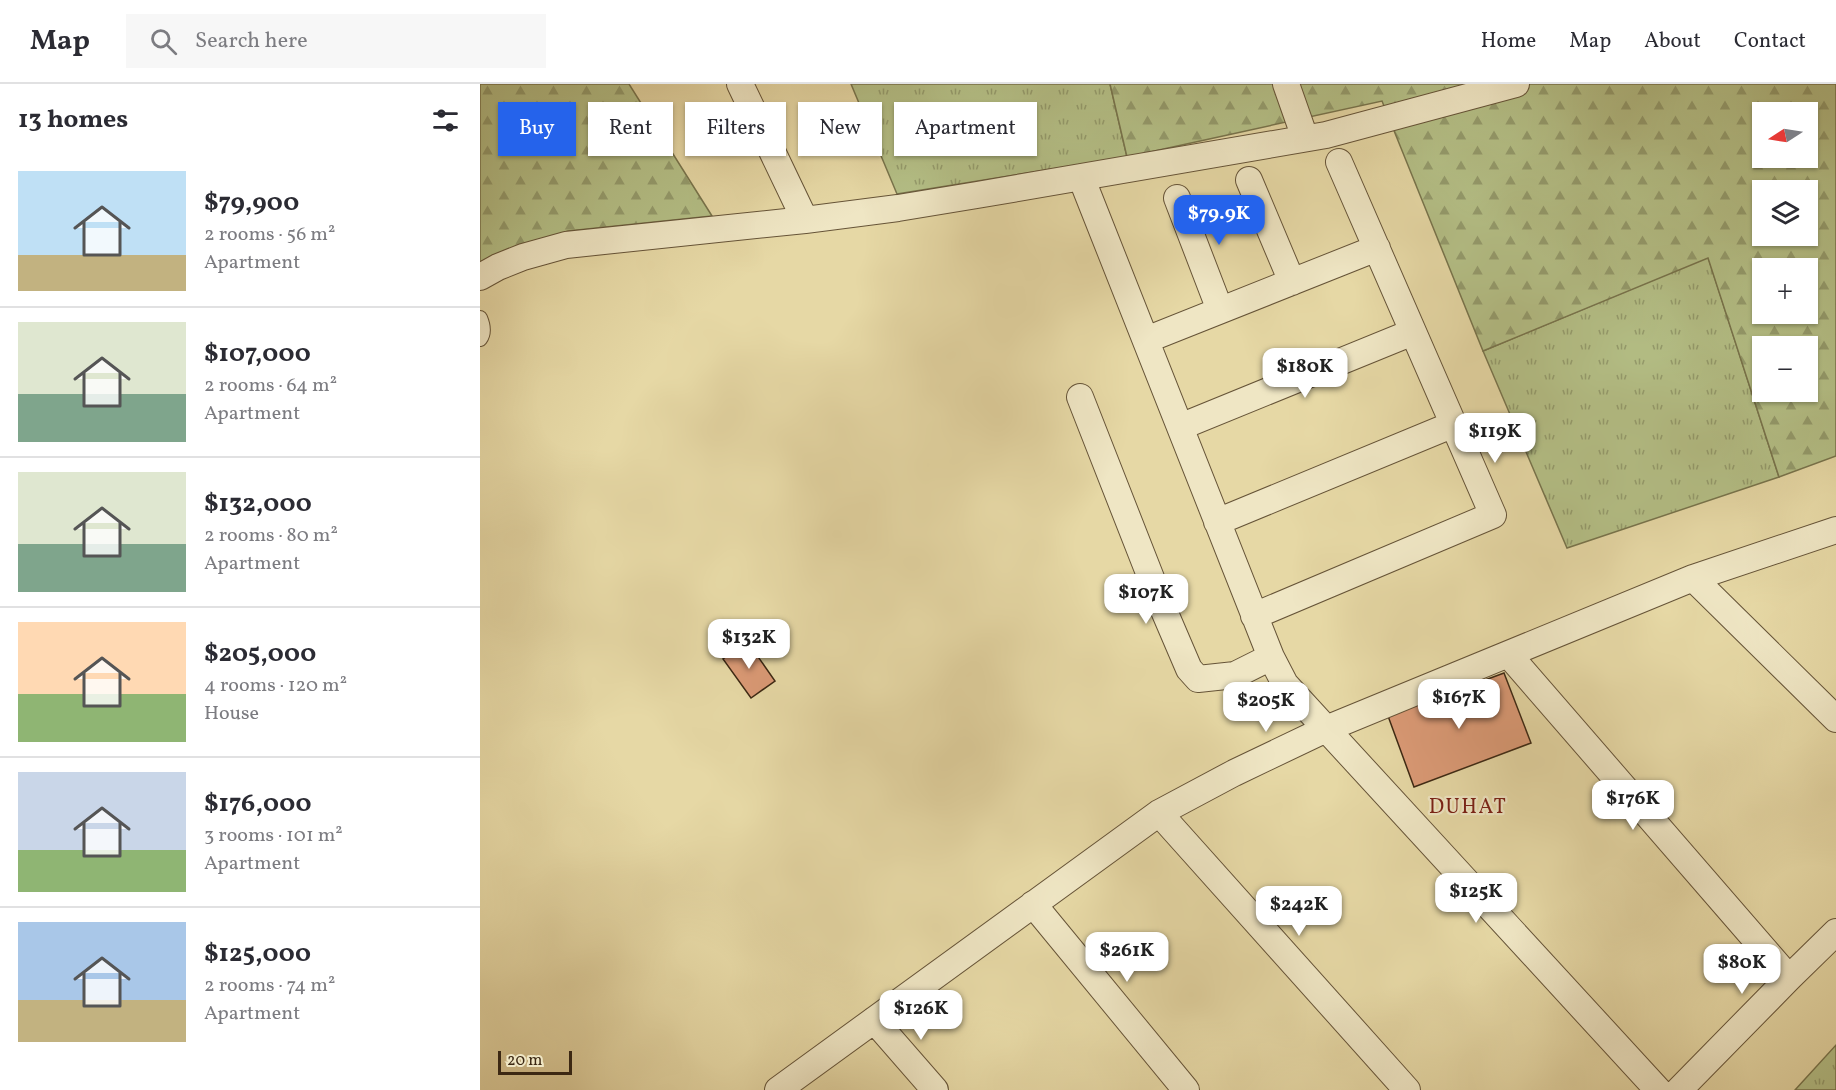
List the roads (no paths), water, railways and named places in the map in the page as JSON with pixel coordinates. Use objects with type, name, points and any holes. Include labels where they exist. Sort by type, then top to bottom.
[{"type":"street","points":[[740,84],[805,220]]},
{"type":"street","points":[[1286,84],[1305,138]]},
{"type":"street","points":[[480,277],[523,257],[566,244],[805,220],[898,208],[1326,135],[1516,84]]},
{"type":"street","points":[[1254,616],[1493,515],[1339,162]]},
{"type":"street","points":[[1081,177],[1254,616],[1271,657],[1286,684],[1658,1090]]},
{"type":"street","points":[[1249,180],[1292,282]]},
{"type":"street","points":[[1177,198],[1220,310]]},
{"type":"street","points":[[1146,340],[1377,248]]},
{"type":"street","points":[[1180,427],[1413,332]]},
{"type":"street","points":[[1080,397],[1189,669],[1198,679],[1235,675],[1271,657]]},
{"type":"street","points":[[1218,522],[1454,424]]},
{"type":"street","points":[[778,1090],[1159,813],[1234,773],[1326,729],[1693,579],[1836,531]]},
{"type":"street","points":[[1693,579],[1836,719]]},
{"type":"street","points":[[1509,655],[1789,978]]},
{"type":"street","points":[[1159,813],[1407,1090]]},
{"type":"street","points":[[1033,904],[1186,1090]]},
{"type":"street","points":[[1680,1090],[1836,932]]},
{"type":"street","points":[[874,1020],[935,1090]]},
{"type":"lane","points":[[480,318],[483,327],[480,339]]},
{"type":"district","name":"DUHAT","points":[[1468,806]]}]
